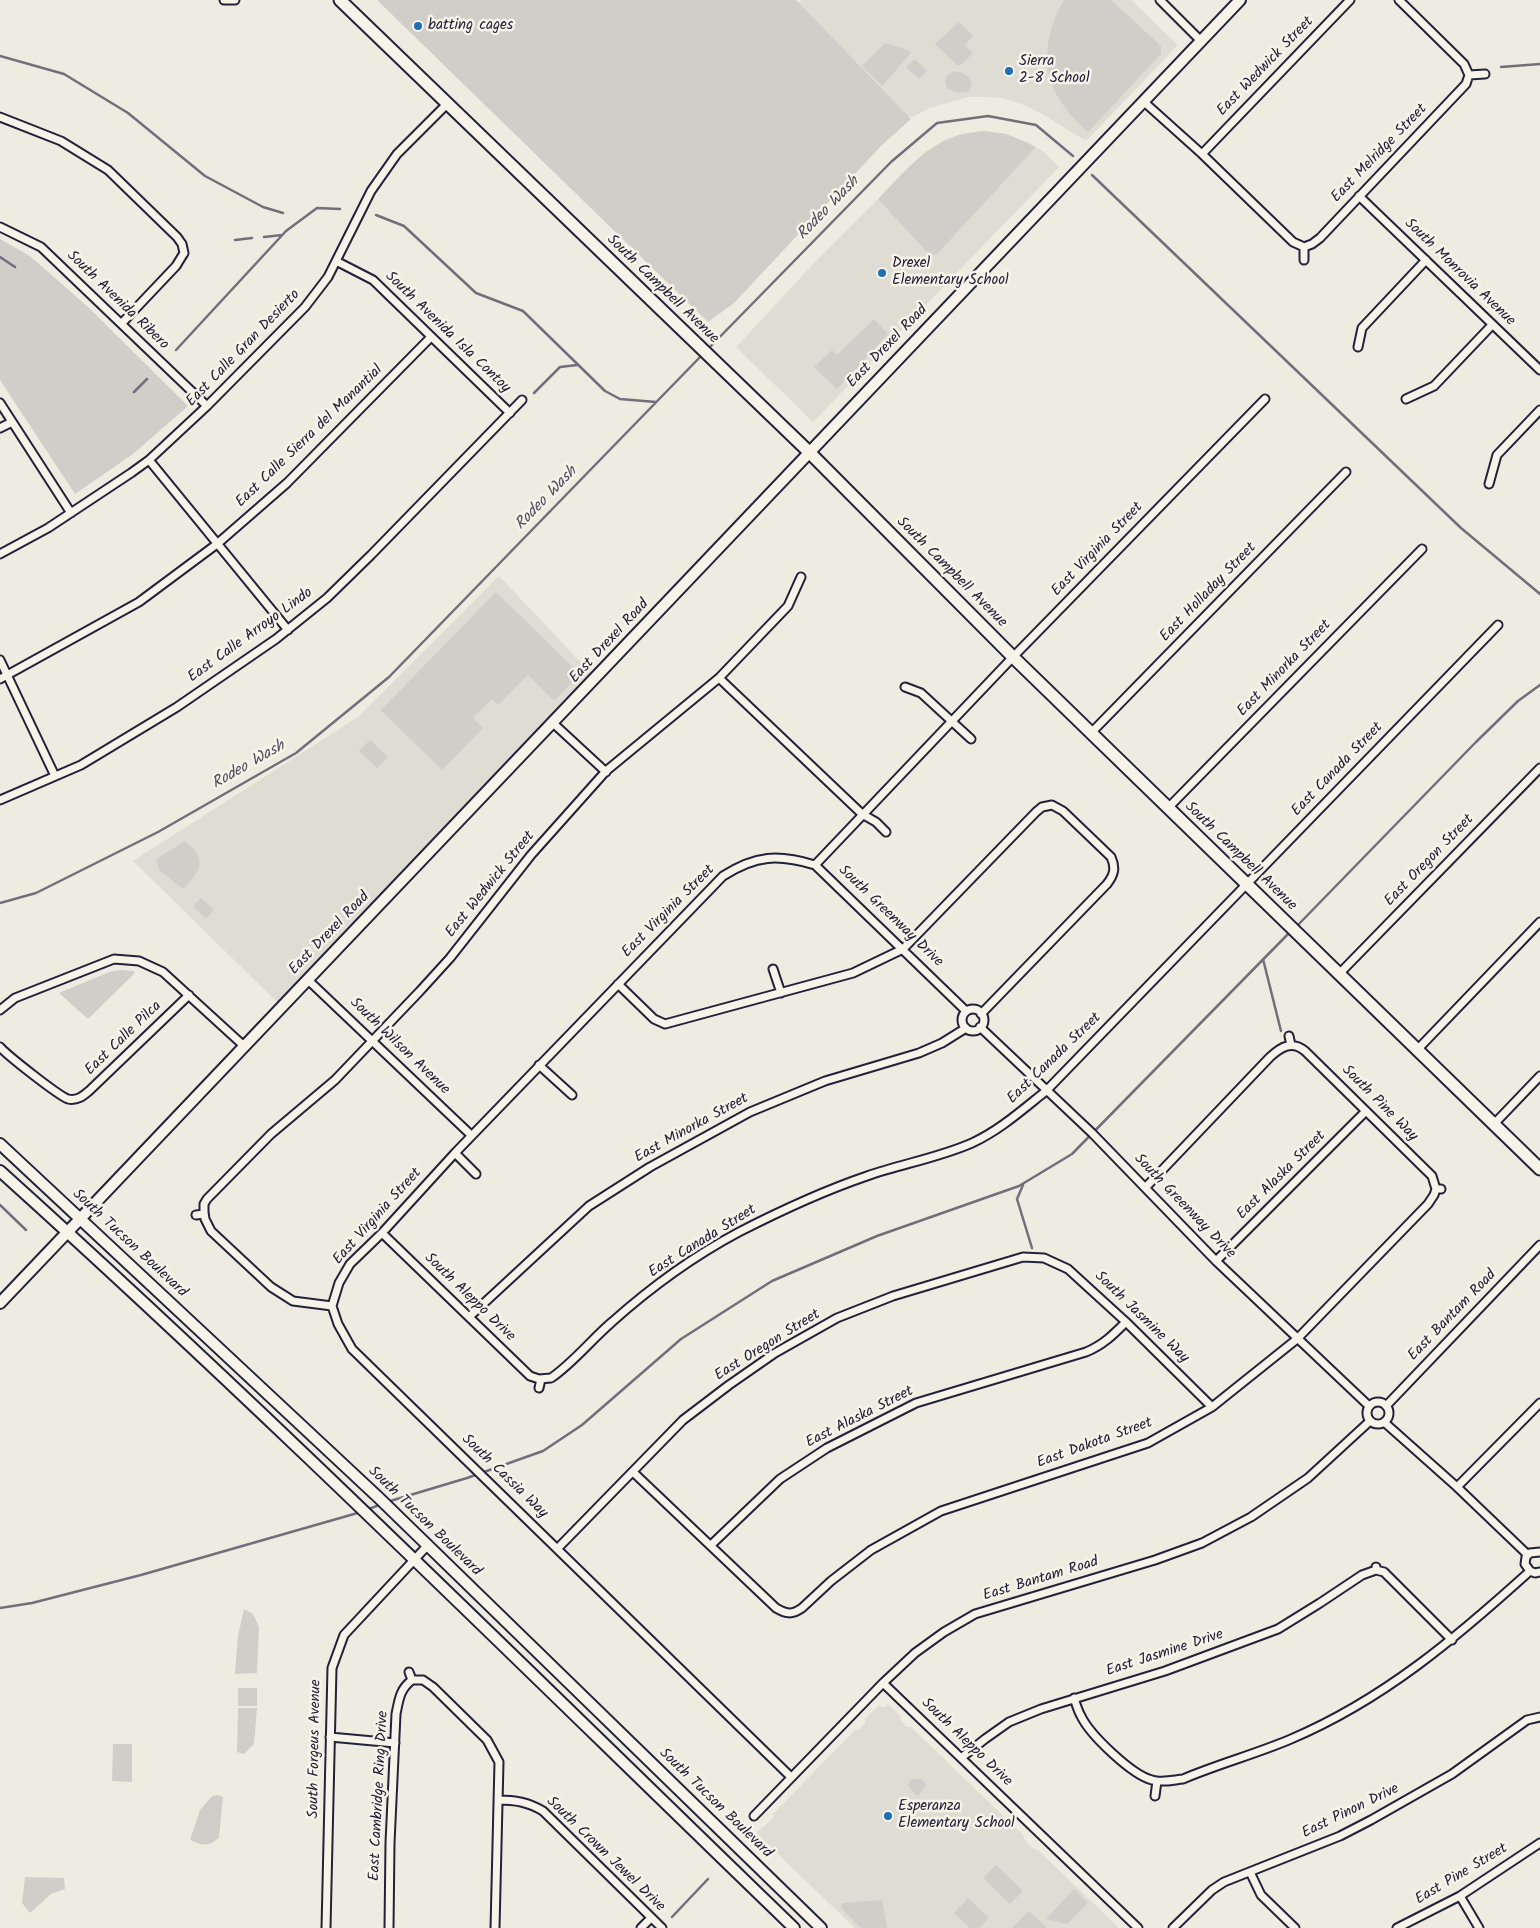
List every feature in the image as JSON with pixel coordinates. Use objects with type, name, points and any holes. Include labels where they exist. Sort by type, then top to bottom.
[{"type":"main road","name":"South Campbell Avenue","points":[[340,0],[809,452],[1013,657],[1540,1169]]},
{"type":"main road","name":"East Drexel Road","points":[[0,1303],[1240,0]]},
{"type":"main road","name":"South Tucson Boulevard","points":[[0,1144],[379,1498],[820,1928]]},
{"type":"main road","points":[[0,1171],[358,1504],[794,1928]]},
{"type":"street","points":[[224,0],[235,0]]},
{"type":"street","points":[[1160,0],[1201,41]]},
{"type":"street","name":"East Wedwick Street","points":[[1202,154],[1350,0]]},
{"type":"street","points":[[1399,0],[1464,64],[1469,75],[1485,74]]},
{"type":"street","name":"East Melridge Street","points":[[1304,247],[1316,241],[1466,84],[1469,75]]},
{"type":"street","points":[[1143,101],[1202,154],[1293,242],[1304,247],[1304,260]]},
{"type":"street","name":"East Calle Gran Desierto","points":[[0,554],[48,528],[149,460],[207,406],[305,307],[328,277],[370,191],[397,154],[447,104]]},
{"type":"street","points":[[0,118],[61,141],[108,170],[177,237],[188,253],[122,323]]},
{"type":"street","name":"South Monrovia Avenue","points":[[1359,196],[1540,370]]},
{"type":"street","name":"South Avenida Ribero","points":[[0,227],[41,247],[207,406]]},
{"type":"street","points":[[1358,347],[1362,328],[1426,260]]},
{"type":"street","name":"South Avenida Isla Contoy","points":[[336,261],[373,280],[510,413]]},
{"type":"street","points":[[1406,399],[1434,386],[1492,324]]},
{"type":"street","name":"East Calle Sierra del Manantial","points":[[0,679],[138,602],[217,544],[287,482],[432,336]]},
{"type":"street","name":"East Virginia Street","points":[[332,1306],[339,1283],[350,1264],[382,1233],[454,1152],[723,876],[738,866],[757,859],[783,858],[815,865],[1013,657],[1266,399]]},
{"type":"street","name":"East Calle Arroyo Lindo","points":[[0,800],[81,765],[177,707],[288,630],[327,598],[371,555],[522,400]]},
{"type":"street","points":[[0,403],[71,513]]},
{"type":"street","points":[[1489,484],[1497,455],[1540,410]]},
{"type":"street","points":[[0,428],[12,422]]},
{"type":"street","points":[[149,460],[288,630]]},
{"type":"street","name":"East Holladay Street","points":[[1091,733],[1346,472]]},
{"type":"street","name":"East Minorka Street","points":[[1168,808],[1422,549]]},
{"type":"street","name":"East Wedwick Street","points":[[332,1306],[293,1301],[271,1287],[211,1231],[201,1213],[207,1199],[271,1134],[335,1080],[450,958],[525,861],[606,772],[719,678],[788,606],[801,577]]},
{"type":"street","name":"East Canada Street","points":[[540,1379],[551,1378],[557,1374],[613,1320],[657,1286],[736,1234],[844,1184],[971,1143],[1017,1115],[1046,1091],[1498,625]]},
{"type":"street","points":[[0,660],[55,776]]},
{"type":"street","points":[[719,678],[862,814],[876,822],[886,832]]},
{"type":"street","points":[[905,688],[921,693],[971,739]]},
{"type":"street","points":[[553,723],[606,772]]},
{"type":"street","name":"East Oregon Street","points":[[1339,974],[1540,768]]},
{"type":"street","points":[[618,984],[654,1019],[666,1026],[853,973],[903,949],[1036,812],[1042,807],[1052,805],[1063,811],[1111,858],[1115,864],[1114,873],[1107,884],[982,1014]]},
{"type":"street","name":"South Greenway Drive","points":[[815,865],[966,1011]]},
{"type":"street","points":[[1417,1050],[1540,922]]},
{"type":"street","points":[[0,1010],[15,998],[114,959],[139,961],[163,972],[244,1046]]},
{"type":"street","points":[[773,969],[781,993]]},
{"type":"street","name":"South Wilson Avenue","points":[[307,979],[471,1135]]},
{"type":"street","name":"East Calle Pilca","points":[[0,1047],[48,1086],[76,1103],[189,995]]},
{"type":"street","points":[[975,1009],[982,1014],[983,1023],[980,1028],[972,1030],[966,1028],[962,1018],[966,1011],[975,1009]]},
{"type":"street","name":"East Minorka Street","points":[[468,1317],[589,1206],[650,1167],[750,1112],[825,1081],[919,1053],[942,1043],[966,1028]]},
{"type":"street","name":"South Greenway Drive","points":[[980,1028],[1092,1133],[1216,1261],[1369,1406]]},
{"type":"street","points":[[1146,1187],[1270,1057],[1279,1049],[1289,1045],[1289,1036]]},
{"type":"street","name":"South Pine Way","points":[[1289,1045],[1297,1045],[1305,1051],[1432,1176],[1439,1189]]},
{"type":"street","points":[[540,1065],[572,1095]]},
{"type":"street","points":[[1494,1124],[1540,1076]]},
{"type":"street","name":"East Alaska Street","points":[[1216,1261],[1366,1112]]},
{"type":"street","points":[[454,1152],[476,1174]]},
{"type":"street","name":"East Dakota Street","points":[[711,1545],[776,1608],[791,1615],[802,1608],[846,1569],[871,1550],[941,1511],[1148,1443],[1212,1407],[1297,1339],[1428,1204],[1439,1189]]},
{"type":"street","name":"South Aleppo Drive","points":[[382,1233],[530,1376],[540,1379]]},
{"type":"street","name":"East Bantam Road","points":[[1386,1406],[1540,1245]]},
{"type":"street","name":"East Oregon Street","points":[[558,1548],[683,1420],[729,1385],[775,1354],[837,1318],[893,1296],[998,1263],[1023,1257],[1044,1258]]},
{"type":"street","name":"South Jasmine Way","points":[[1044,1258],[1068,1269],[1126,1322],[1212,1407]]},
{"type":"street","name":"South Cassia Way","points":[[332,1306],[338,1324],[352,1349],[791,1777]]},
{"type":"street","name":"East Alaska Street","points":[[711,1545],[780,1479],[826,1448],[916,1403],[1086,1352],[1110,1338],[1126,1322]]},
{"type":"street","points":[[539,1388],[540,1379]]},
{"type":"street","points":[[1378,1402],[1386,1406],[1388,1417],[1384,1422],[1377,1424],[1370,1421],[1367,1416],[1369,1406],[1378,1402]]},
{"type":"street","points":[[1457,1487],[1540,1403]]},
{"type":"street","name":"East Bantam Road","points":[[754,1816],[915,1652],[944,1632],[975,1614],[1154,1560],[1202,1543],[1250,1518],[1308,1478],[1370,1421]]},
{"type":"street","points":[[1384,1422],[1457,1487],[1528,1555]]},
{"type":"street","points":[[633,1472],[711,1545]]},
{"type":"street","name":"South Forgeus Avenue","points":[[326,1928],[332,1668],[344,1635],[428,1545]]},
{"type":"street","points":[[1530,1572],[1525,1564],[1528,1555],[1533,1552],[1540,1552]]},
{"type":"street","name":"East Jasmine Drive","points":[[961,1758],[985,1738],[1009,1722],[1074,1698],[1165,1671],[1278,1629],[1376,1568],[1384,1572],[1452,1640]]},
{"type":"street","points":[[1074,1698],[1080,1716],[1090,1730],[1131,1770],[1158,1781],[1183,1779],[1298,1736],[1380,1692],[1452,1640],[1530,1572],[1540,1572]]},
{"type":"street","points":[[410,1672],[412,1680],[424,1680],[433,1687],[486,1740],[500,1762],[495,1928]]},
{"type":"street","name":"East Cambridge Ring Drive","points":[[389,1928],[390,1844],[395,1743],[400,1693],[412,1680]]},
{"type":"street","name":"South Aleppo Drive","points":[[884,1683],[1138,1928]]},
{"type":"street","name":"East Pinon Drive","points":[[1173,1928],[1212,1890],[1224,1882],[1340,1836],[1379,1816],[1452,1774],[1517,1726],[1527,1720],[1540,1717]]},
{"type":"street","points":[[330,1737],[395,1743]]},
{"type":"street","points":[[1155,1796],[1158,1781]]},
{"type":"street","name":"South Crown Jewel Drive","points":[[498,1800],[512,1800],[530,1804],[543,1811],[662,1928]]},
{"type":"street","name":"East Pine Street","points":[[1397,1928],[1460,1896],[1540,1843]]},
{"type":"street","points":[[1250,1872],[1261,1895],[1295,1928]]},
{"type":"street","points":[[1460,1896],[1479,1928]]},
{"type":"street","points":[[641,1928],[651,1918]]},
{"type":"shaded area","points":[[377,0],[796,0],[911,119],[882,145],[734,303],[708,322]]},
{"type":"shaded area","name":"Sierra 2-8 School","points":[[801,0],[1131,0],[1178,45],[1086,141],[1039,112],[1019,103],[1001,98],[968,97],[930,108],[913,117],[908,116],[798,3]]},
{"type":"shaded area","points":[[1064,0],[1111,0],[1161,46],[1161,54],[1088,132],[1061,102],[1053,87],[1048,71],[1049,37]]},
{"type":"shaded area","points":[[959,22],[973,36],[965,45],[973,53],[961,65],[957,65],[935,44]]},
{"type":"shaded area","points":[[885,43],[911,51],[911,53],[882,86],[862,66]]},
{"type":"shaded area","points":[[915,59],[927,71],[919,79],[906,67]]},
{"type":"shaded area","points":[[953,72],[963,73],[969,79],[972,85],[968,92],[957,93],[947,88],[945,80]]},
{"type":"shaded area","name":"Drexel Elementary School","points":[[984,131],[1006,134],[1027,142],[1044,152],[1059,167],[813,422],[736,347],[816,261],[925,152],[944,140],[960,134]]},
{"type":"shaded area","points":[[984,131],[1006,134],[1036,147],[936,255],[930,255],[878,199],[912,164],[937,145],[966,133]]},
{"type":"shaded area","points":[[0,239],[30,256],[89,308],[188,406],[133,454],[75,494],[0,380]]},
{"type":"shaded area","points":[[874,319],[888,334],[837,389],[814,367],[832,350],[837,355]]},
{"type":"shaded area","points":[[499,576],[593,675],[278,1003],[133,861],[358,717]]},
{"type":"shaded area","points":[[496,592],[580,674],[554,701],[528,675],[498,705],[492,699],[473,718],[483,728],[442,770],[380,711]]},
{"type":"shaded area","points":[[370,740],[388,757],[377,768],[359,751]]},
{"type":"shaded area","points":[[185,841],[197,854],[199,865],[198,871],[183,889],[159,870],[156,859]]},
{"type":"shaded area","points":[[201,898],[214,910],[206,919],[193,906]]},
{"type":"shaded area","points":[[121,970],[134,971],[134,974],[88,1019],[59,993],[109,972]]},
{"type":"shaded area","points":[[244,1609],[253,1614],[259,1627],[257,1673],[235,1674],[238,1636]]},
{"type":"shaded area","points":[[238,1688],[257,1688],[257,1706],[238,1706]]},
{"type":"shaded area","name":"Esperanza Elementary School","points":[[888,1704],[901,1717],[901,1720],[907,1727],[911,1727],[1023,1835],[1032,1848],[1038,1850],[1119,1928],[855,1928],[756,1833],[773,1818],[773,1814],[855,1730],[858,1730],[865,1723],[865,1719],[879,1705],[885,1707]]},
{"type":"shaded area","points":[[238,1708],[257,1708],[254,1744],[244,1754],[237,1752]]},
{"type":"shaded area","points":[[113,1744],[132,1744],[132,1782],[112,1781]]},
{"type":"shaded area","points":[[912,1779],[921,1779],[927,1785],[918,1796],[907,1785]]},
{"type":"shaded area","points":[[212,1796],[223,1797],[219,1837],[212,1843],[205,1845],[190,1840],[200,1810]]},
{"type":"shaded area","points":[[996,1865],[1023,1891],[1010,1904],[983,1878]]},
{"type":"shaded area","points":[[25,1877],[64,1878],[65,1889],[51,1894],[30,1913],[22,1903]]},
{"type":"shaded area","points":[[1074,1889],[1088,1903],[1067,1924],[1046,1919]]},
{"type":"shaded area","points":[[968,1898],[989,1918],[979,1928],[970,1928],[954,1913]]},
{"type":"shaded area","points":[[882,1900],[887,1928],[861,1928],[841,1908],[842,1903]]},
{"type":"shaded area","points":[[1029,1911],[1047,1928],[1012,1928]]},
{"type":"waterway","points":[[0,56],[64,74],[128,113],[205,176],[263,207],[283,213]]},
{"type":"waterway","points":[[1501,67],[1540,64]]},
{"type":"waterway","name":"Rodeo Wash","points":[[707,350],[891,162],[937,123],[988,116],[1036,125],[1073,156]]},
{"type":"waterway","points":[[1092,175],[1461,528],[1540,594]]},
{"type":"waterway","points":[[176,350],[286,231],[317,208],[340,209]]},
{"type":"waterway","points":[[376,215],[404,226],[476,293],[523,311],[605,391],[620,399],[656,402]]},
{"type":"waterway","points":[[264,237],[282,235]]},
{"type":"waterway","points":[[235,240],[252,238]]},
{"type":"waterway","points":[[0,257],[15,267]]},
{"type":"waterway","name":"Rodeo Wash","points":[[0,903],[36,893],[158,832],[296,753],[389,677],[703,354]]},
{"type":"waterway","points":[[534,393],[560,367],[577,365]]},
{"type":"waterway","points":[[134,392],[147,379]]},
{"type":"waterway","points":[[1295,928],[1476,742],[1518,701],[1540,685]]},
{"type":"waterway","points":[[387,1502],[467,1478],[543,1451],[582,1425],[681,1339],[772,1281],[877,1236],[1019,1186],[1072,1154],[1291,931]]},
{"type":"waterway","points":[[1263,959],[1281,1031]]},
{"type":"waterway","points":[[1023,1185],[1017,1199],[1032,1248]]},
{"type":"waterway","points":[[0,1205],[26,1230]]},
{"type":"waterway","points":[[366,1510],[382,1504]]},
{"type":"waterway","points":[[0,1608],[32,1603],[141,1575],[361,1512]]},
{"type":"waterway","points":[[672,1917],[708,1879]]},
{"type":"place","name":"batting cages","points":[[418,26]]},
{"type":"place","name":"Sierra 2-8 School","points":[[1009,71]]},
{"type":"place","name":"Drexel Elementary School","points":[[882,273]]},
{"type":"place","name":"Esperanza Elementary School","points":[[888,1816]]}]
